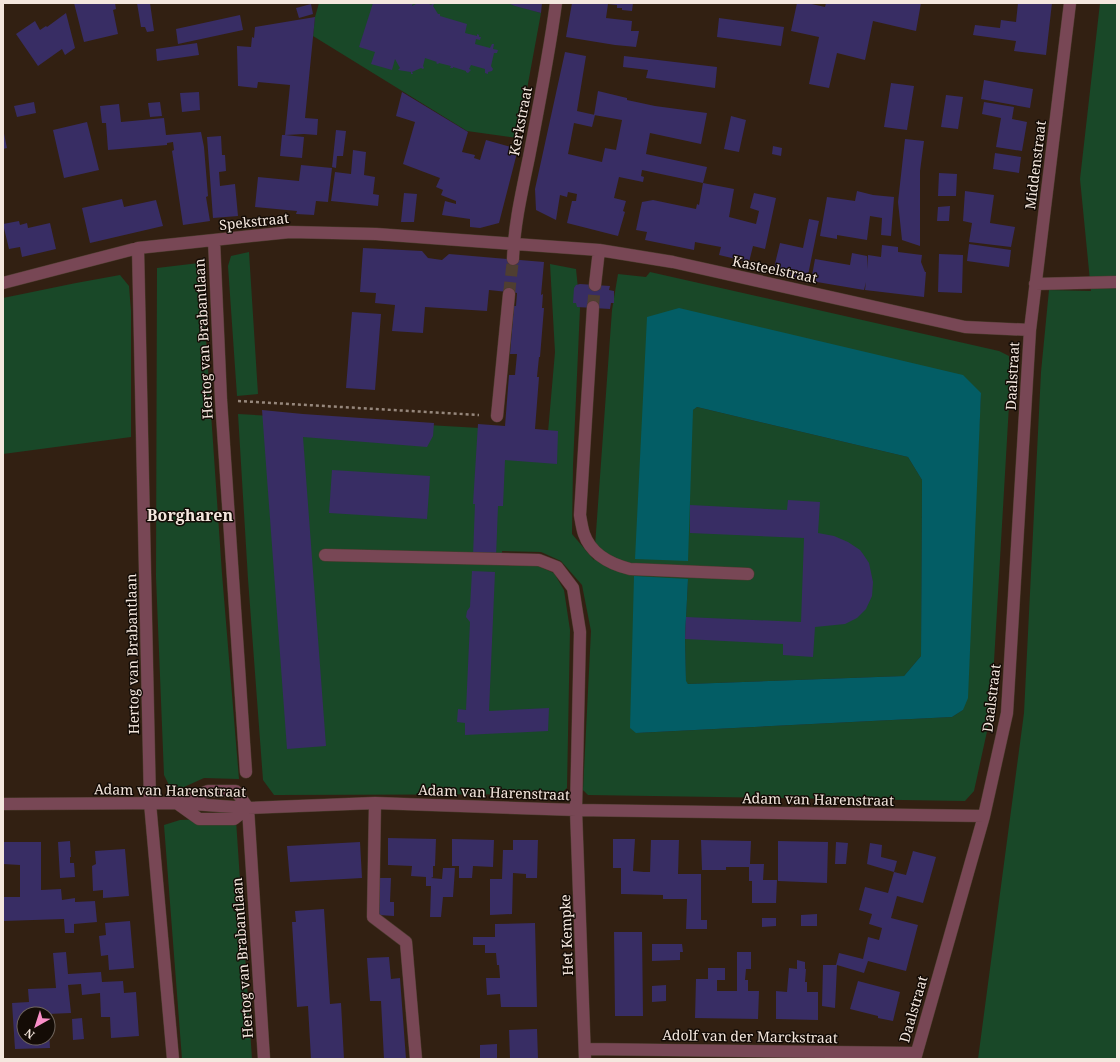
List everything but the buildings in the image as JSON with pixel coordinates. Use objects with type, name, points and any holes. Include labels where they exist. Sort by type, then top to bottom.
[{"type":"street","name":"Kerkstraat","points":[[513,259],[513,244],[517,213],[550,49],[556,3]]},
{"type":"street","name":"Middenstraat","points":[[1030,330],[1070,3]]},
{"type":"street","name":"Spekstraat","points":[[3,283],[138,248],[290,232],[376,234],[513,244]]},
{"type":"street","name":"Hertog van Brabantlaan","points":[[214,240],[220,400],[246,772]]},
{"type":"street","name":"Kasteelstraat","points":[[513,244],[599,250],[673,262],[965,326],[1030,330]]},
{"type":"street","name":"Hertog van Brabantlaan","points":[[138,248],[150,803],[173,1059]]},
{"type":"street","points":[[595,285],[599,250]]},
{"type":"street","points":[[1035,284],[1117,282]]},
{"type":"street","points":[[497,416],[509,294]]},
{"type":"street","points":[[593,308],[580,515],[584,534],[592,549],[604,560],[616,566],[634,569],[748,574]]},
{"type":"street","name":"Daalstraat","points":[[915,1056],[984,816],[1007,713],[1030,330]]},
{"type":"street","name":"Het Kempke","points":[[324,555],[539,560],[557,567],[573,588],[580,632],[576,810],[585,1054]]},
{"type":"street","name":"Adam van Harenstraat","points":[[3,804],[150,803],[248,808],[375,803],[576,810],[984,816]]},
{"type":"street","points":[[375,803],[373,917],[406,942],[416,1059]]},
{"type":"street","name":"Hertog van Brabantlaan","points":[[248,808],[264,1059]]},
{"type":"street","name":"Adolf van der Marckstraat","points":[[585,1054],[915,1056]]},
{"type":"path","points":[[220,400],[497,416]]},
{"type":"green space","points":[[319,3],[508,3],[541,13],[518,138],[467,131],[313,36],[315,17]]},
{"type":"green space","points":[[1100,3],[1117,3],[1117,1059],[978,1059],[1024,713],[1041,372],[1049,290],[1091,291],[1080,179]]},
{"type":"green space","points":[[249,252],[258,394],[237,396],[228,266],[231,256]]},
{"type":"green space","points":[[199,263],[202,281],[222,574],[239,779],[204,778],[184,787],[171,789],[164,775],[156,577],[157,268]]},
{"type":"green space","points":[[550,264],[576,269],[580,308],[573,465],[572,534],[594,560],[612,310],[618,274],[646,277],[650,272],[999,351],[1009,356],[1011,371],[991,713],[974,791],[965,801],[588,795],[583,790],[591,631],[582,585],[561,561],[541,552],[502,551],[502,565],[538,566],[554,573],[564,590],[570,630],[567,788],[560,794],[274,795],[263,780],[248,579],[238,414],[548,432],[555,352]],"holes":[[[647,317],[981,393],[963,710],[952,717],[636,733],[688,579],[685,639],[686,682],[688,684],[904,676],[921,656],[922,480],[908,457],[697,407],[693,410]]]},
{"type":"green space","points":[[120,275],[129,286],[131,311],[131,437],[3,454],[3,298]]},
{"type":"green space","points":[[228,818],[236,820],[252,1059],[182,1059],[164,825],[180,820]]},
{"type":"water","points":[[679,308],[963,375],[981,393],[968,698],[963,710],[952,717],[636,733],[630,728],[634,576],[688,579],[685,639],[686,681],[688,684],[904,676],[921,656],[922,480],[908,457],[697,407],[693,410],[688,561],[635,559],[647,317]]},
{"type":"tunnel","points":[[509,294],[513,259]]},
{"type":"tunnel","points":[[593,307],[595,285]]},
{"type":"district","name":"Borgharen","points":[[190,515]]}]
